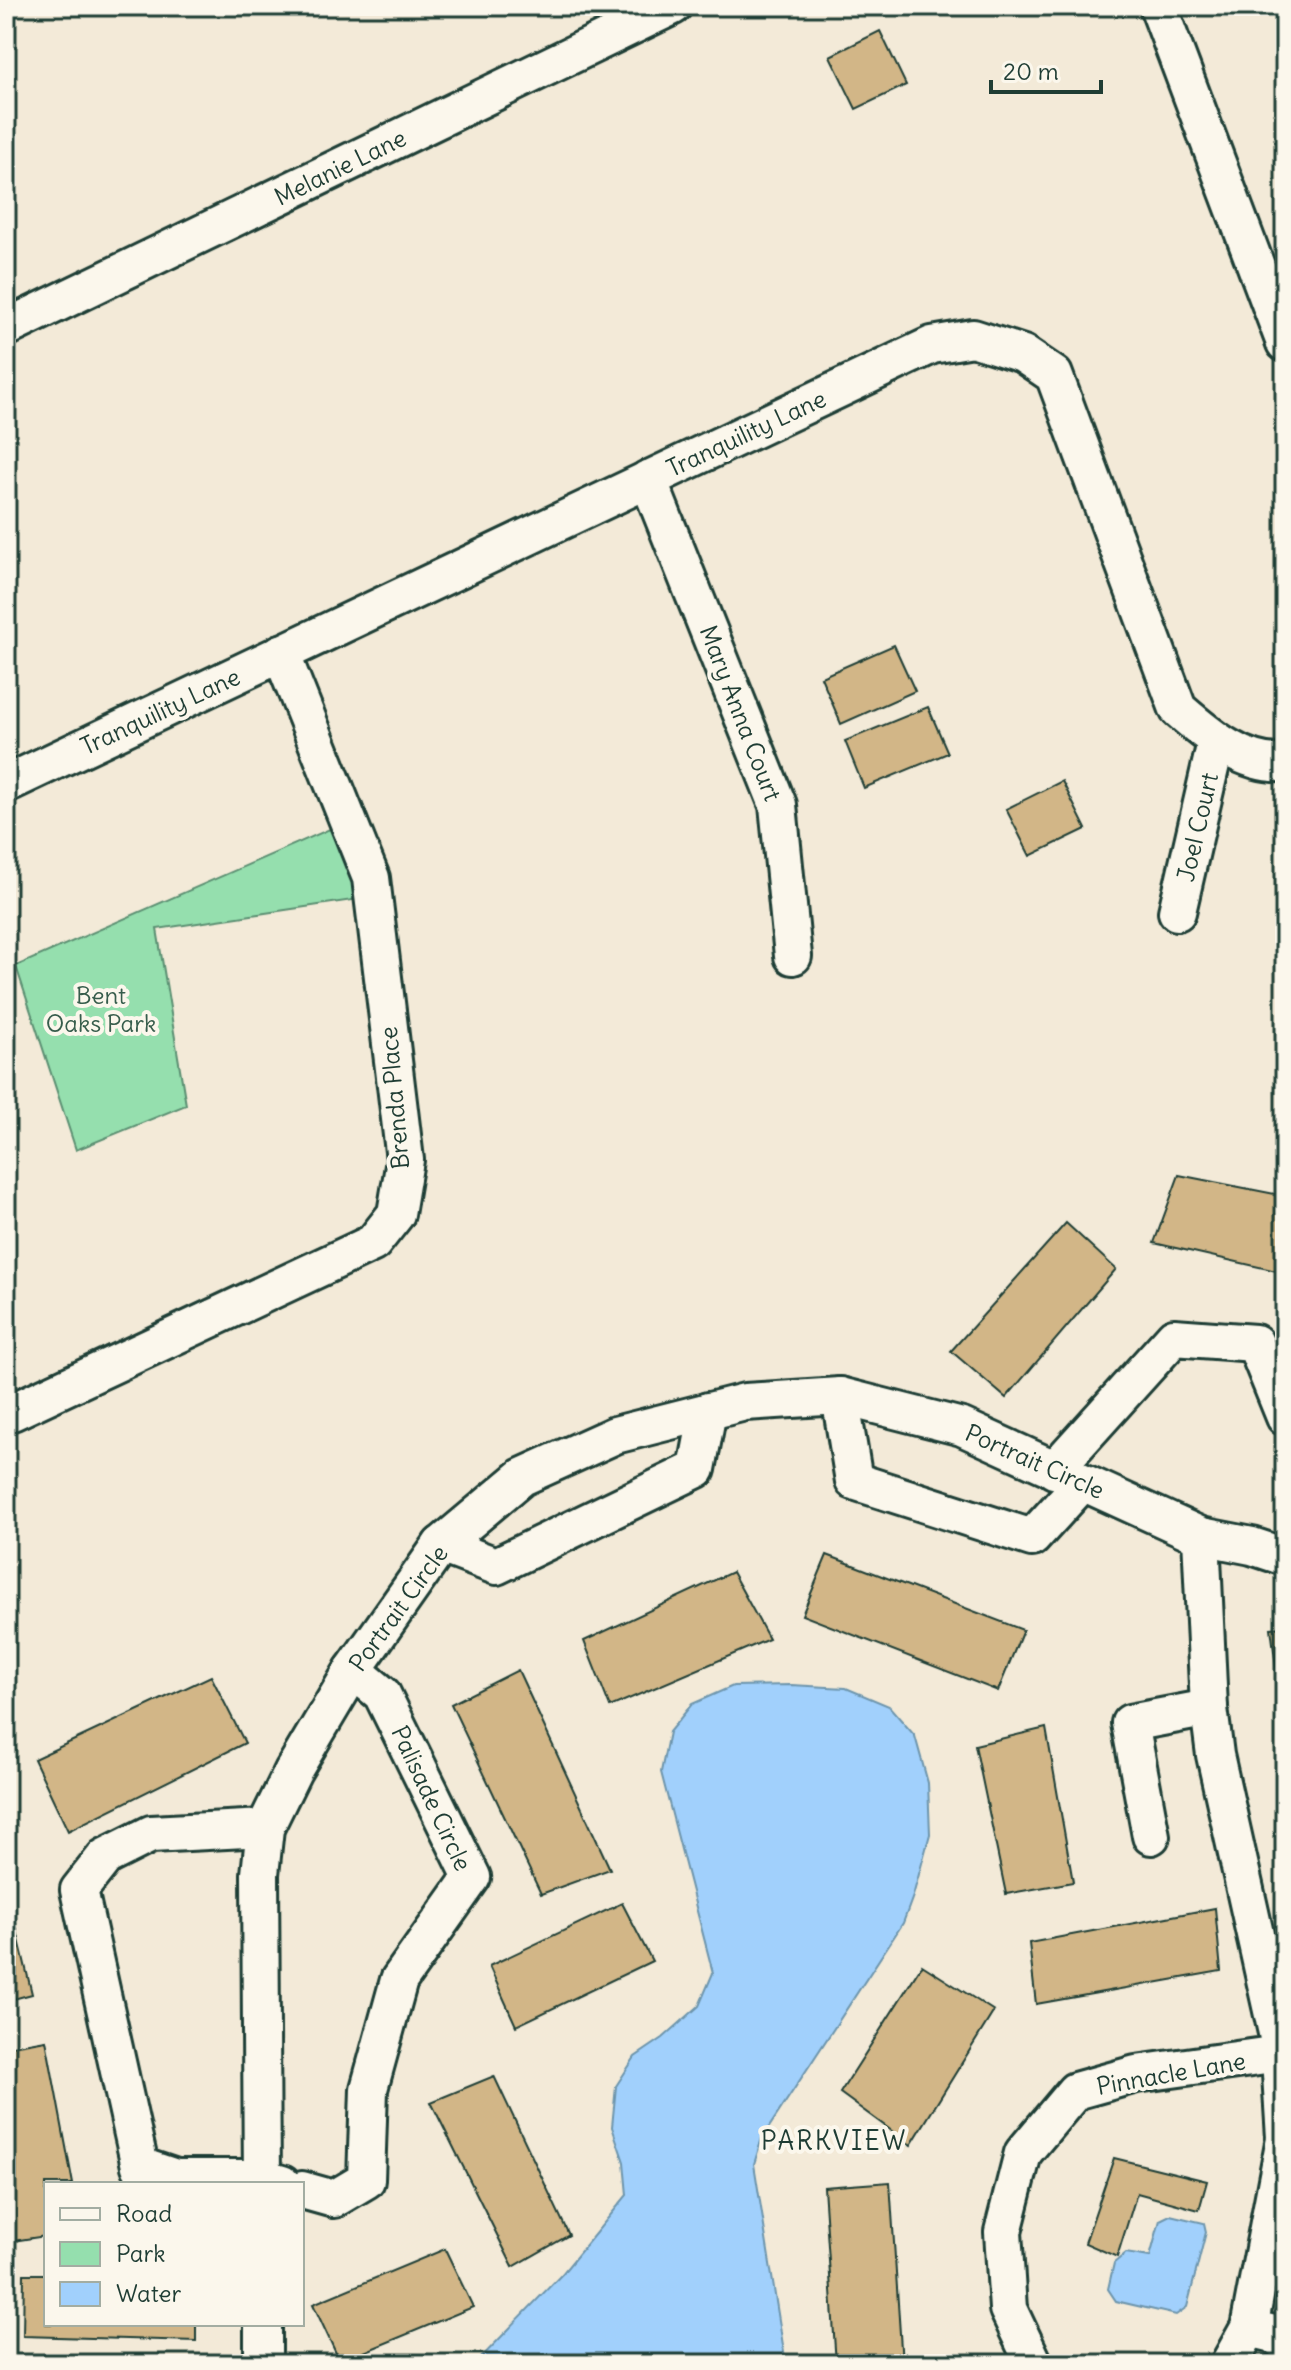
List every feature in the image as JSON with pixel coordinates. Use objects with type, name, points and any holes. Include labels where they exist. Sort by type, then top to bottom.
[{"type":"street","name":"Melanie Lane","points":[[6,328],[673,6]]},
{"type":"street","points":[[1158,6],[1285,343]]},
{"type":"street","name":"Tranquility Lane","points":[[6,784],[932,345],[973,338],[1023,354],[1054,375],[1178,709],[1216,742],[1267,764],[1285,763]]},
{"type":"street","name":"Mary Anna Court","points":[[648,479],[778,805],[793,956]]},
{"type":"street","name":"Brenda Place","points":[[6,1412],[12,1412],[373,1243],[396,1214],[405,1160],[371,878],[281,653]]},
{"type":"street","name":"Joel Court","points":[[1177,912],[1216,742]]},
{"type":"street","points":[[840,1396],[854,1481],[1032,1538],[1068,1476],[1174,1337],[1255,1343],[1285,1417]]},
{"type":"street","name":"Portrait Circle","points":[[269,2182],[260,1874],[265,1828],[293,1771],[353,1670],[441,1545],[522,1477],[615,1435],[708,1411],[745,1402],[840,1396],[962,1427],[1201,1536],[1274,1547]]},
{"type":"street","points":[[441,1545],[496,1566],[697,1469],[708,1411]]},
{"type":"street","points":[[1201,1536],[1209,1708],[1215,1755],[1279,2042],[1285,2138],[1273,2334],[1229,2364]]},
{"type":"street","name":"Palisade Circle","points":[[304,2191],[334,2199],[366,2180],[369,2089],[399,1980],[472,1877],[382,1694],[353,1670]]},
{"type":"street","points":[[1151,1836],[1130,1723],[1209,1708]]},
{"type":"street","points":[[265,1828],[151,1834],[105,1857],[79,1890],[140,2166],[176,2178],[269,2182]]},
{"type":"street","name":"Pinnacle Lane","points":[[1034,2364],[1008,2309],[1003,2232],[1023,2153],[1075,2091],[1136,2074],[1279,2054]]},
{"type":"street","points":[[263,2326],[263,2364]]},
{"type":"green space","name":"Bent Oaks Park","points":[[348,821],[373,897],[157,929],[186,1105],[76,1150],[16,966]]},
{"type":"water","points":[[733,1686],[846,1688],[889,1706],[915,1736],[928,1783],[930,1834],[903,1923],[762,2138],[754,2164],[786,2364],[475,2364],[562,2274],[627,2195],[624,2162],[612,2127],[616,2086],[635,2057],[663,2038],[699,2006],[713,1973],[661,1772],[669,1732],[692,1704]]},
{"type":"water","points":[[1170,2215],[1204,2223],[1206,2232],[1187,2307],[1176,2315],[1116,2301],[1108,2289],[1114,2263],[1126,2253],[1150,2257],[1160,2220]]},
{"type":"building","points":[[880,31],[906,85],[856,109],[830,56]]},
{"type":"building","points":[[894,645],[915,691],[841,724],[821,677]]},
{"type":"building","points":[[928,707],[948,753],[864,788],[845,741]]},
{"type":"building","points":[[1062,781],[1086,829],[1030,856],[1006,809]]},
{"type":"building","points":[[1179,1175],[1285,1196],[1285,1273],[1154,1243]]},
{"type":"building","points":[[1066,1223],[1116,1269],[1006,1398],[951,1351]]},
{"type":"building","points":[[827,1555],[1023,1630],[998,1691],[802,1615]]},
{"type":"building","points":[[732,1572],[769,1639],[610,1707],[584,1641]]},
{"type":"building","points":[[1285,1627],[1285,1736],[1271,1628]]},
{"type":"building","points":[[518,1670],[610,1869],[541,1894],[451,1704]]},
{"type":"building","points":[[211,1676],[245,1743],[68,1831],[34,1759]]},
{"type":"building","points":[[1046,1728],[1073,1882],[1006,1894],[975,1745]]},
{"type":"building","points":[[6,1885],[32,1994],[6,2001]]},
{"type":"building","points":[[622,1903],[652,1961],[516,2026],[489,1966]]},
{"type":"building","points":[[1215,1908],[1221,1971],[1036,2004],[1029,1943]]},
{"type":"building","points":[[922,1965],[994,2011],[911,2145],[840,2093]]},
{"type":"building","points":[[46,2040],[73,2182],[44,2182],[44,2236],[6,2242],[6,2047]]},
{"type":"building","points":[[494,2076],[569,2235],[513,2267],[431,2102]]},
{"type":"building","points":[[1114,2158],[1207,2181],[1199,2210],[1137,2193],[1117,2257],[1085,2243]]},
{"type":"building","points":[[890,2182],[902,2364],[836,2364],[824,2187]]},
{"type":"building","points":[[445,2249],[473,2307],[340,2362],[313,2304]]},
{"type":"building","points":[[24,2274],[44,2274],[44,2326],[196,2326],[196,2341],[23,2336]]},
{"type":"district","name":"PARKVIEW","points":[[834,2140]]}]
